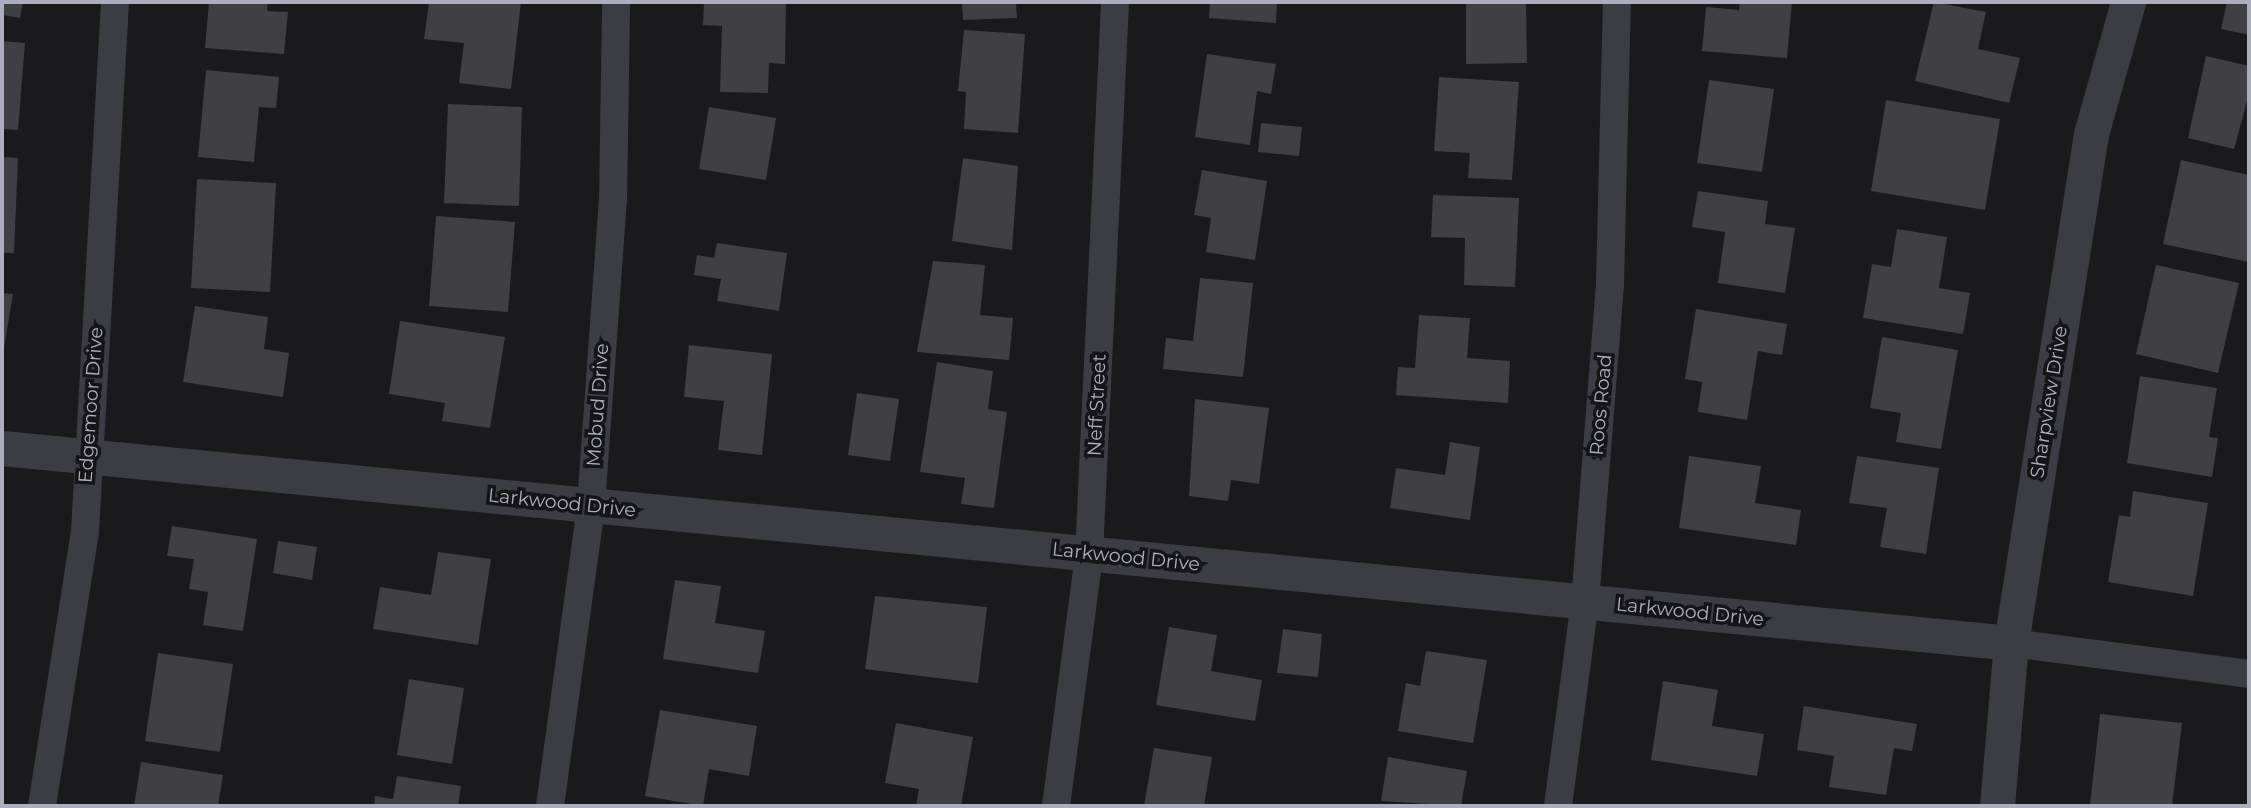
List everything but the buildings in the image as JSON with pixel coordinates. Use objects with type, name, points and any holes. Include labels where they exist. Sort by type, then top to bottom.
[{"type":"street","name":"Edgemoor Drive","points":[[42,806],[85,532],[86,456],[115,2]]},
{"type":"street","name":"Mobud Drive","points":[[550,806],[591,505],[613,201],[616,2]]},
{"type":"street","name":"Neff Street","points":[[1056,806],[1089,554],[1115,2]]},
{"type":"street","name":"Roos Road","points":[[1558,806],[1585,602],[1610,284],[1617,2]]},
{"type":"street","name":"Sharpview Drive","points":[[1997,806],[2011,643],[2091,134],[2128,2]]},
{"type":"street","name":"Larkwood Drive","points":[[2,448],[2011,643],[2249,674]]}]
